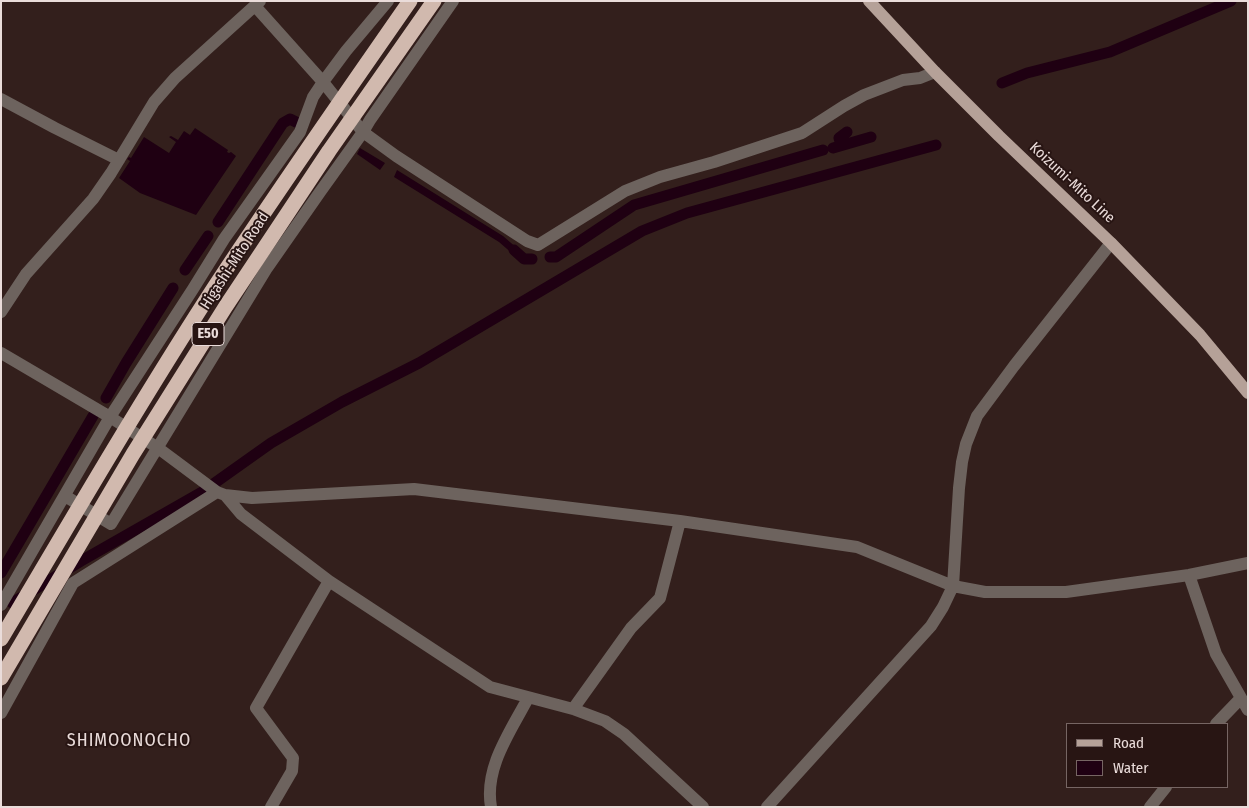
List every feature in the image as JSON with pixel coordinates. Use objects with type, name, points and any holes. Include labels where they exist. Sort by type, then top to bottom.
[{"type":"highway","name":"Higashi-Mito Road","points":[[1,639],[116,444],[208,297],[312,141],[410,1]]},
{"type":"highway","name":"Higashi-Mito Road","points":[[1,678],[132,454],[226,306],[329,151],[434,1]]},
{"type":"main road","name":"Koizumi-Mito Line","points":[[869,1],[935,72],[1017,154],[1111,243],[1200,335],[1248,393]]},
{"type":"street","points":[[1,605],[110,417],[224,239],[300,132],[313,97],[346,51],[388,1]]},
{"type":"street","points":[[65,496],[112,524],[267,268],[453,1]]},
{"type":"street","points":[[1,312],[26,274],[93,199],[159,96],[175,78],[258,4],[363,132],[396,156],[527,241],[538,245],[625,191],[660,177],[714,162],[802,133],[864,95],[903,80],[920,78],[935,72]]},
{"type":"street","points":[[1,99],[119,160]]},
{"type":"street","points":[[767,807],[931,626],[943,607],[953,586],[962,462],[966,444],[977,416],[1111,243]]},
{"type":"street","points":[[1,353],[110,417],[158,448],[215,490],[242,514],[329,582],[490,687],[572,709],[605,721],[624,734],[703,807]]},
{"type":"street","points":[[1,714],[73,583],[215,490],[252,498],[414,489],[746,530],[857,547],[953,586],[985,592],[1066,592],[1189,575],[1248,563]]},
{"type":"street","points":[[572,709],[631,628],[660,598],[680,522]]},
{"type":"street","points":[[1189,575],[1216,654],[1248,710]]},
{"type":"street","points":[[271,807],[292,771],[293,758],[256,708],[329,582]]},
{"type":"street","points":[[1,654],[27,665]]},
{"type":"street","points":[[491,807],[491,778],[495,764],[528,698]]},
{"type":"street","points":[[1217,723],[1241,698]]},
{"type":"street","points":[[1150,807],[1165,788]]},
{"type":"water","points":[[195,128],[228,150],[227,152],[231,152],[236,156],[196,215],[140,193],[119,178],[130,161],[127,159],[131,158],[144,137],[169,153],[176,142],[169,137],[171,136],[178,140],[184,131],[190,135]]},
{"type":"water","points":[[360,148],[385,163],[380,170],[357,154]]},
{"type":"water","points":[[397,170],[503,236],[526,256],[522,262],[499,242],[394,177]]},
{"type":"waterway","points":[[1002,83],[1027,73],[1110,52],[1231,1]]},
{"type":"waterway","points":[[218,222],[283,123],[290,119],[296,122]]},
{"type":"waterway","points":[[841,145],[839,138],[847,132]]},
{"type":"waterway","points":[[833,148],[871,137]]},
{"type":"waterway","points":[[12,603],[202,492],[271,443],[342,402],[419,363],[642,231],[687,213],[936,145]]},
{"type":"waterway","points":[[550,257],[556,257],[634,205],[823,150]]},
{"type":"waterway","points":[[185,270],[208,236]]},
{"type":"waterway","points":[[514,250],[524,259],[532,259]]},
{"type":"waterway","points":[[106,398],[173,288]]},
{"type":"waterway","points":[[1,573],[93,416]]},
{"type":"district","name":"SHIMOONOCHO","points":[[129,741]]}]
